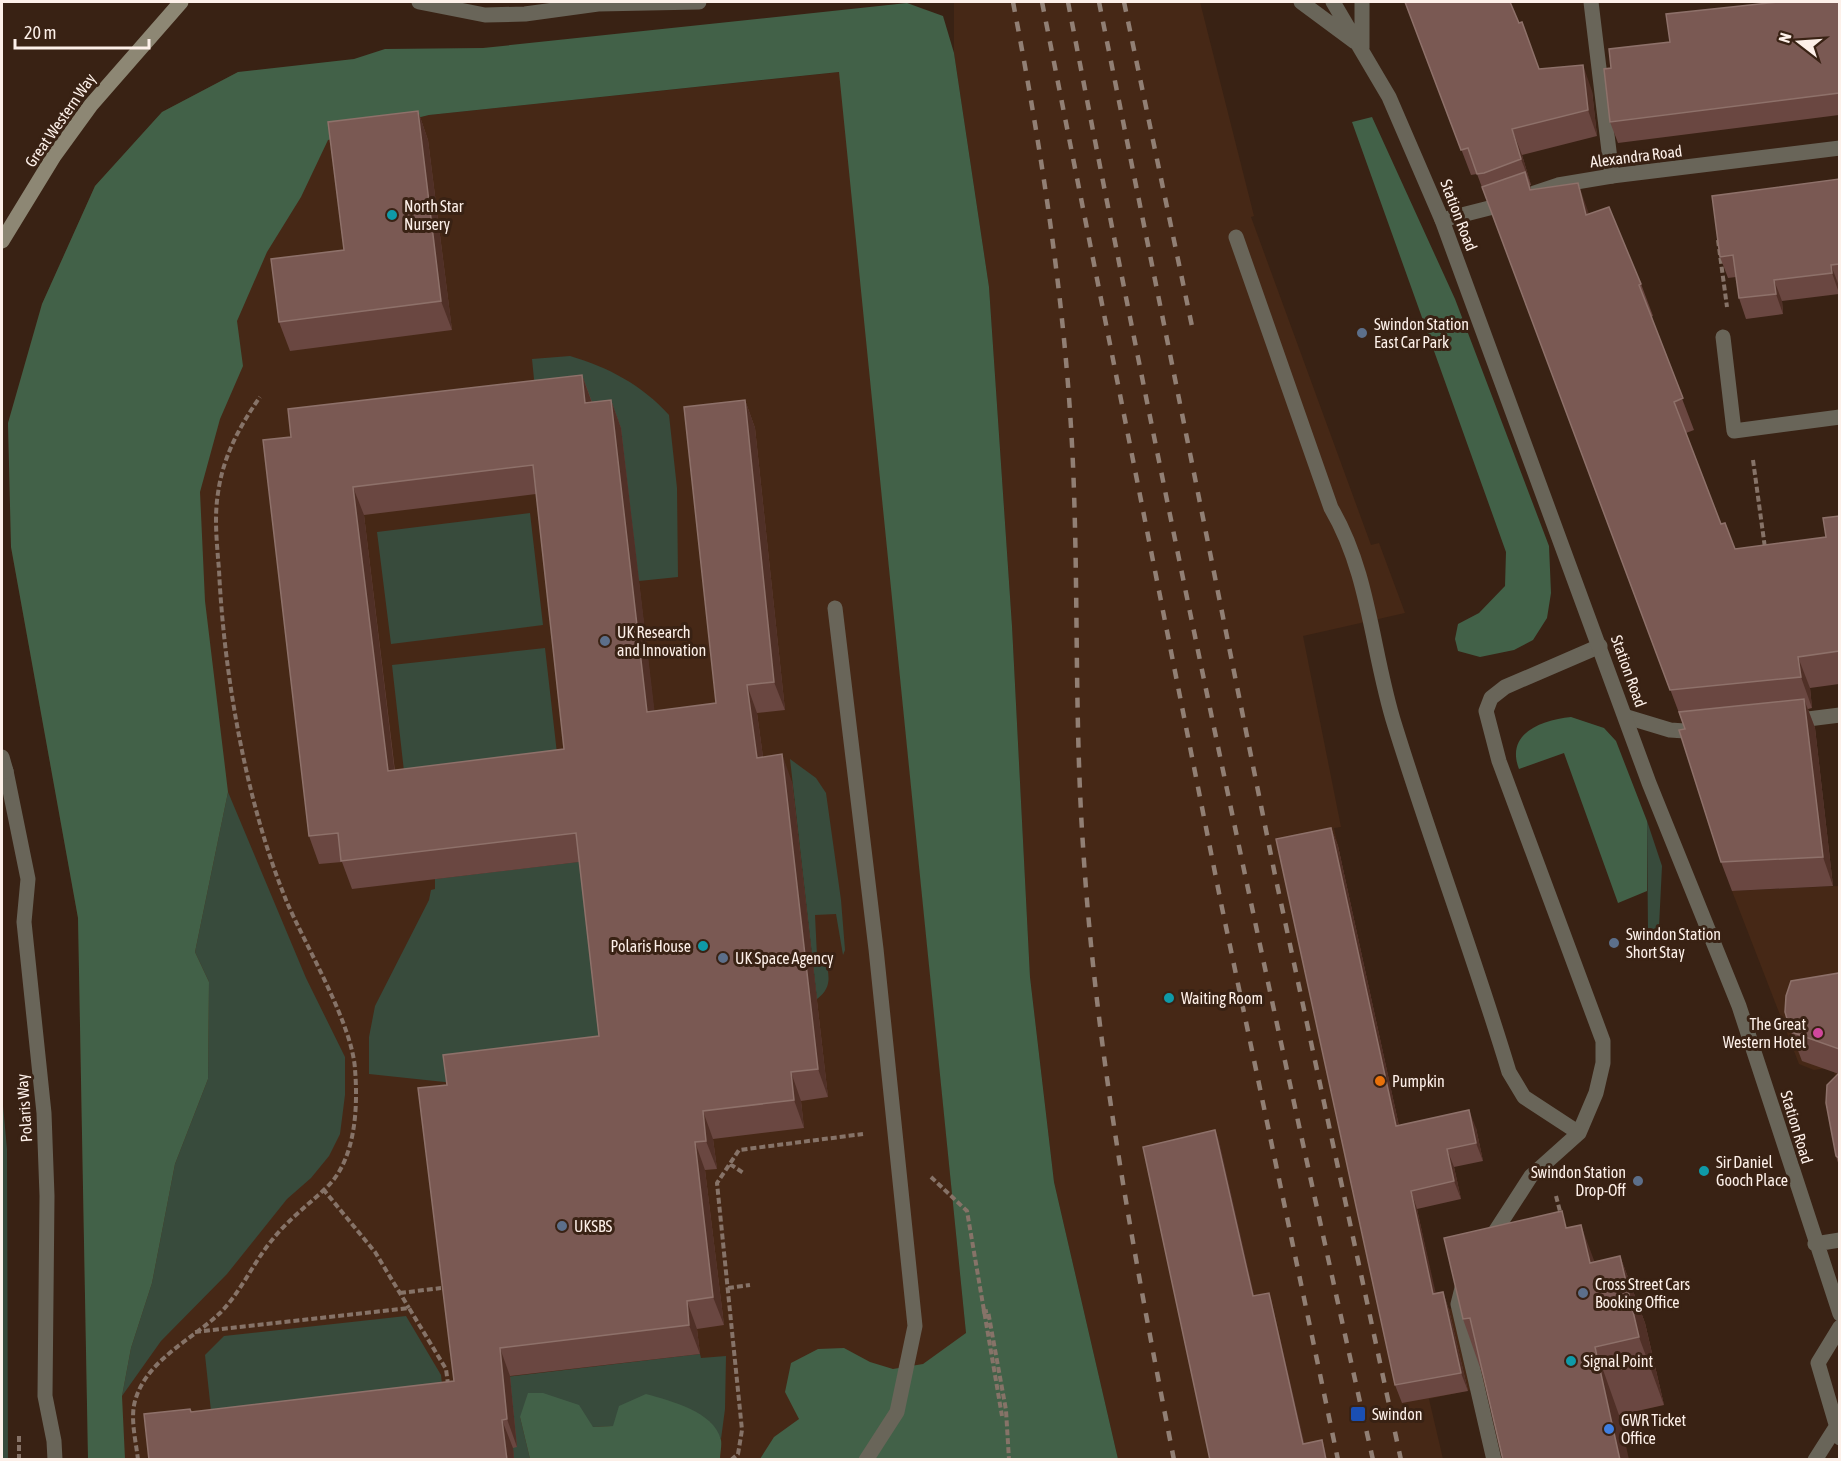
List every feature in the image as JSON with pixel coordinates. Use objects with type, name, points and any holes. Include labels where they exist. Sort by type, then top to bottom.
[{"type":"main road","name":"Great Western Way","points":[[2,241],[54,156],[91,105],[181,2]]},
{"type":"street","points":[[419,2],[485,15],[525,14],[596,3],[699,2]]},
{"type":"street","name":"Station Road","points":[[1301,2],[1362,48]]},
{"type":"street","name":"Station Road","points":[[1334,2],[1393,106],[1442,220],[1660,811],[1739,1006],[1839,1314]]},
{"type":"street","name":"Station Road","points":[[1362,2],[1362,48]]},
{"type":"street","points":[[1591,2],[1612,176]]},
{"type":"street","name":"Alexandra Road","points":[[1442,220],[1496,208],[1558,184],[1839,148]]},
{"type":"street","points":[[1236,237],[1331,508],[1348,538],[1369,614],[1377,661],[1394,724],[1509,1072],[1524,1097],[1579,1134]]},
{"type":"street","points":[[1723,336],[1734,431],[1839,417]]},
{"type":"street","points":[[835,608],[895,1130],[915,1326],[897,1412],[867,1460]]},
{"type":"street","points":[[1481,1254],[1531,1176],[1579,1134],[1596,1093],[1603,1063],[1603,1041],[1499,761],[1486,711],[1491,698],[1505,687],[1600,646]]},
{"type":"street","points":[[1775,723],[1839,715]]},
{"type":"street","points":[[1627,717],[1670,730],[1692,732],[1720,729]]},
{"type":"street","name":"Polaris Way","points":[[4,764],[28,879],[24,921],[42,1091],[47,1196],[45,1396],[54,1440],[55,1460]]},
{"type":"street","points":[[1815,1244],[1839,1240]]},
{"type":"street","points":[[1469,1273],[1459,1294],[1458,1304],[1494,1460]]},
{"type":"street","points":[[1815,1460],[1838,1432],[1818,1363],[1839,1327]]},
{"type":"path","points":[[1717,232],[1728,321],[1723,336]]},
{"type":"path","points":[[138,1460],[133,1416],[139,1391],[146,1378],[230,1302],[279,1231],[323,1189],[341,1168],[349,1147],[356,1093],[353,1051],[285,897],[267,844],[246,761],[229,672],[220,597],[218,494],[228,451],[243,420],[260,397]]},
{"type":"path","points":[[1749,429],[1765,550]]},
{"type":"path","points":[[731,1460],[738,1457],[742,1430],[717,1183],[739,1150],[895,1130]]},
{"type":"path","points":[[1548,1160],[1564,1226]]},
{"type":"path","points":[[730,1164],[745,1174]]},
{"type":"path","points":[[928,1167],[930,1177],[967,1211],[982,1312],[1002,1416]]},
{"type":"path","points":[[323,1189],[375,1252],[446,1368],[449,1389]]},
{"type":"path","points":[[728,1288],[750,1286]]},
{"type":"path","points":[[400,1293],[441,1288]]},
{"type":"path","points":[[194,1333],[409,1308]]},
{"type":"path","points":[[982,1312],[988,1311],[1000,1377],[1009,1460]]},
{"type":"shaded area","points":[[954,2],[1200,2],[1254,216],[1251,217],[1371,545],[1379,543],[1405,613],[1303,636],[1341,827],[1334,828],[1439,1311],[1475,1304],[1615,1330],[1645,1323],[1664,1405],[1619,1415],[1629,1459],[1494,1385],[1429,1399],[1443,1459],[1118,1459],[1054,1182],[1030,977],[1012,626],[989,287],[954,53]]},
{"type":"shaded area","points":[[238,72],[329,140],[429,115],[840,72],[966,1333],[976,1459],[88,1459],[78,918],[11,547],[8,423],[42,304],[95,186],[162,112]]},
{"type":"shaded area","name":"The Great Western Hotel","points":[[1839,886],[1839,1096],[1833,1067],[1814,1070],[1799,1064],[1732,891]]},
{"type":"green space","points":[[907,3],[943,16],[954,53],[989,287],[1012,626],[1030,977],[1054,1182],[1118,1459],[760,1459],[774,1437],[799,1419],[785,1392],[791,1363],[818,1349],[844,1348],[870,1362],[893,1369],[923,1364],[966,1333],[839,72],[429,115],[328,140],[301,197],[267,252],[237,321],[243,366],[220,419],[200,492],[205,601],[228,792],[195,952],[209,982],[208,1079],[175,1164],[152,1283],[131,1348],[122,1396],[125,1459],[88,1459],[78,918],[11,547],[8,423],[42,304],[95,186],[162,112],[238,72],[354,59],[385,49],[483,48]]},
{"type":"green space","points":[[1372,117],[1455,299],[1549,546],[1551,593],[1547,618],[1533,640],[1514,650],[1480,657],[1458,651],[1455,639],[1458,624],[1479,613],[1505,586],[1506,552],[1352,122]]},
{"type":"green space","points":[[570,356],[624,378],[659,404],[669,415],[677,488],[678,577],[639,581],[537,409],[532,359]]},
{"type":"green space","points":[[530,513],[543,625],[391,644],[377,532]]},
{"type":"green space","points":[[545,648],[559,771],[406,789],[392,665]]},
{"type":"green space","points":[[1571,717],[1604,728],[1616,741],[1647,821],[1647,891],[1618,903],[1564,753],[1519,769],[1516,757],[1517,746],[1529,731],[1549,721]]},
{"type":"green space","points":[[790,759],[816,778],[826,793],[841,900],[845,950],[843,955],[836,914],[815,915],[817,956],[825,957],[828,975],[826,990],[817,999]]},
{"type":"green space","points":[[228,792],[306,978],[345,1057],[345,1095],[340,1134],[329,1156],[311,1178],[287,1199],[227,1274],[161,1341],[122,1396],[131,1348],[152,1283],[175,1164],[208,1079],[209,982],[195,952]]},
{"type":"green space","points":[[1647,821],[1662,866],[1659,927],[1648,931]]},
{"type":"green space","points":[[586,861],[610,1064],[454,1083],[369,1074],[369,1037],[375,1006],[429,900],[431,890],[435,889],[435,879]]},
{"type":"green space","points":[[2,1095],[7,1149],[8,1460],[2,1459]]},
{"type":"green space","points":[[406,1316],[441,1375],[445,1412],[214,1439],[205,1355],[224,1336]]},
{"type":"green space","points":[[700,1354],[701,1358],[726,1356],[725,1409],[721,1439],[710,1422],[593,1427],[520,1417],[530,1459],[514,1459],[513,1448],[488,1379]]},
{"type":"green space","points":[[528,1393],[543,1393],[579,1405],[593,1427],[613,1426],[619,1406],[646,1394],[678,1404],[701,1415],[717,1430],[721,1440],[720,1459],[530,1459],[520,1417]]},
{"type":"building","points":[[1405,2],[1510,2],[1519,23],[1522,22],[1539,69],[1583,65],[1588,110],[1512,129],[1521,159],[1477,174],[1468,148],[1461,150]]},
{"type":"building","points":[[1778,2],[1839,2],[1839,93],[1610,122],[1604,69],[1611,68],[1609,49],[1670,42],[1666,14]]},
{"type":"building","name":"North Star Nursery","points":[[418,111],[441,301],[279,322],[271,259],[344,250],[328,122]]},
{"type":"building","points":[[1525,172],[1530,190],[1578,183],[1586,215],[1609,207],[1641,284],[1639,285],[1683,398],[1674,402],[1721,524],[1725,523],[1735,549],[1826,537],[1823,518],[1839,516],[1839,651],[1798,657],[1801,677],[1670,690],[1482,187]]},
{"type":"building","points":[[1839,179],[1839,264],[1831,265],[1832,273],[1774,280],[1776,294],[1739,298],[1733,255],[1720,257],[1712,196]]},
{"type":"building","name":"Polaris House","points":[[582,375],[585,403],[611,400],[647,712],[716,703],[684,407],[745,400],[774,682],[747,685],[757,758],[782,754],[818,1069],[791,1072],[794,1100],[703,1111],[706,1141],[695,1142],[713,1297],[687,1301],[689,1325],[500,1348],[507,1419],[502,1420],[507,1460],[149,1460],[144,1414],[190,1409],[191,1412],[454,1381],[418,1088],[447,1085],[443,1055],[599,1036],[576,833],[341,861],[338,833],[309,836],[263,440],[291,437],[288,409]],"holes":[[[533,465],[564,749],[388,771],[353,487]]]},
{"type":"building","points":[[1804,699],[1823,857],[1721,862],[1679,730],[1685,729],[1679,712]]},
{"type":"building","points":[[1331,828],[1396,1126],[1469,1110],[1476,1143],[1447,1149],[1454,1181],[1411,1191],[1433,1294],[1443,1292],[1461,1373],[1395,1385],[1276,839]]},
{"type":"building","points":[[1839,973],[1839,1049],[1791,1032],[1785,1012],[1786,996],[1791,981]]},
{"type":"building","points":[[1839,1073],[1839,1158],[1836,1156],[1826,1103],[1827,1085]]},
{"type":"building","points":[[1215,1130],[1253,1296],[1269,1293],[1303,1444],[1322,1440],[1326,1460],[1210,1460],[1143,1147]]},
{"type":"building","name":"Signal Point","points":[[1562,1211],[1566,1228],[1581,1225],[1590,1263],[1620,1256],[1639,1337],[1595,1347],[1620,1460],[1503,1460],[1470,1318],[1463,1319],[1444,1238]]},
{"type":"railway","points":[[1013,2],[1045,185],[1067,369],[1074,492],[1080,802],[1097,1001],[1118,1154],[1174,1460]]},
{"type":"railway","points":[[1042,2],[1221,903],[1338,1460]]},
{"type":"railway","points":[[1068,2],[1215,732],[1373,1460]]},
{"type":"railway","points":[[1099,2],[1275,875],[1401,1460]]},
{"type":"railway","points":[[1124,2],[1193,331]]},
{"type":"place","name":"North Star Nursery","points":[[392,215]]},
{"type":"place","name":"Swindon Station East Car Park","points":[[1362,333]]},
{"type":"place","name":"UK Research and Innovation","points":[[605,641]]},
{"type":"place","name":"Swindon Station Short Stay","points":[[1614,943]]},
{"type":"place","name":"Polaris House","points":[[703,946]]},
{"type":"place","name":"UK Space Agency","points":[[723,958]]},
{"type":"place","name":"Waiting Room","points":[[1169,998]]},
{"type":"place","name":"The Great Western Hotel","points":[[1818,1033]]},
{"type":"place","name":"Pumpkin","points":[[1380,1081]]},
{"type":"place","name":"Sir Daniel Gooch Place","points":[[1704,1171]]},
{"type":"place","name":"Swindon Station Drop-Off","points":[[1638,1181]]},
{"type":"place","name":"UKSBS","points":[[562,1226]]},
{"type":"place","name":"Cross Street Cars Booking Office","points":[[1583,1293]]},
{"type":"place","name":"Signal Point","points":[[1571,1361]]},
{"type":"place","name":"Swindon","points":[[1358,1414]]},
{"type":"place","name":"GWR Ticket Office","points":[[1609,1429]]}]
